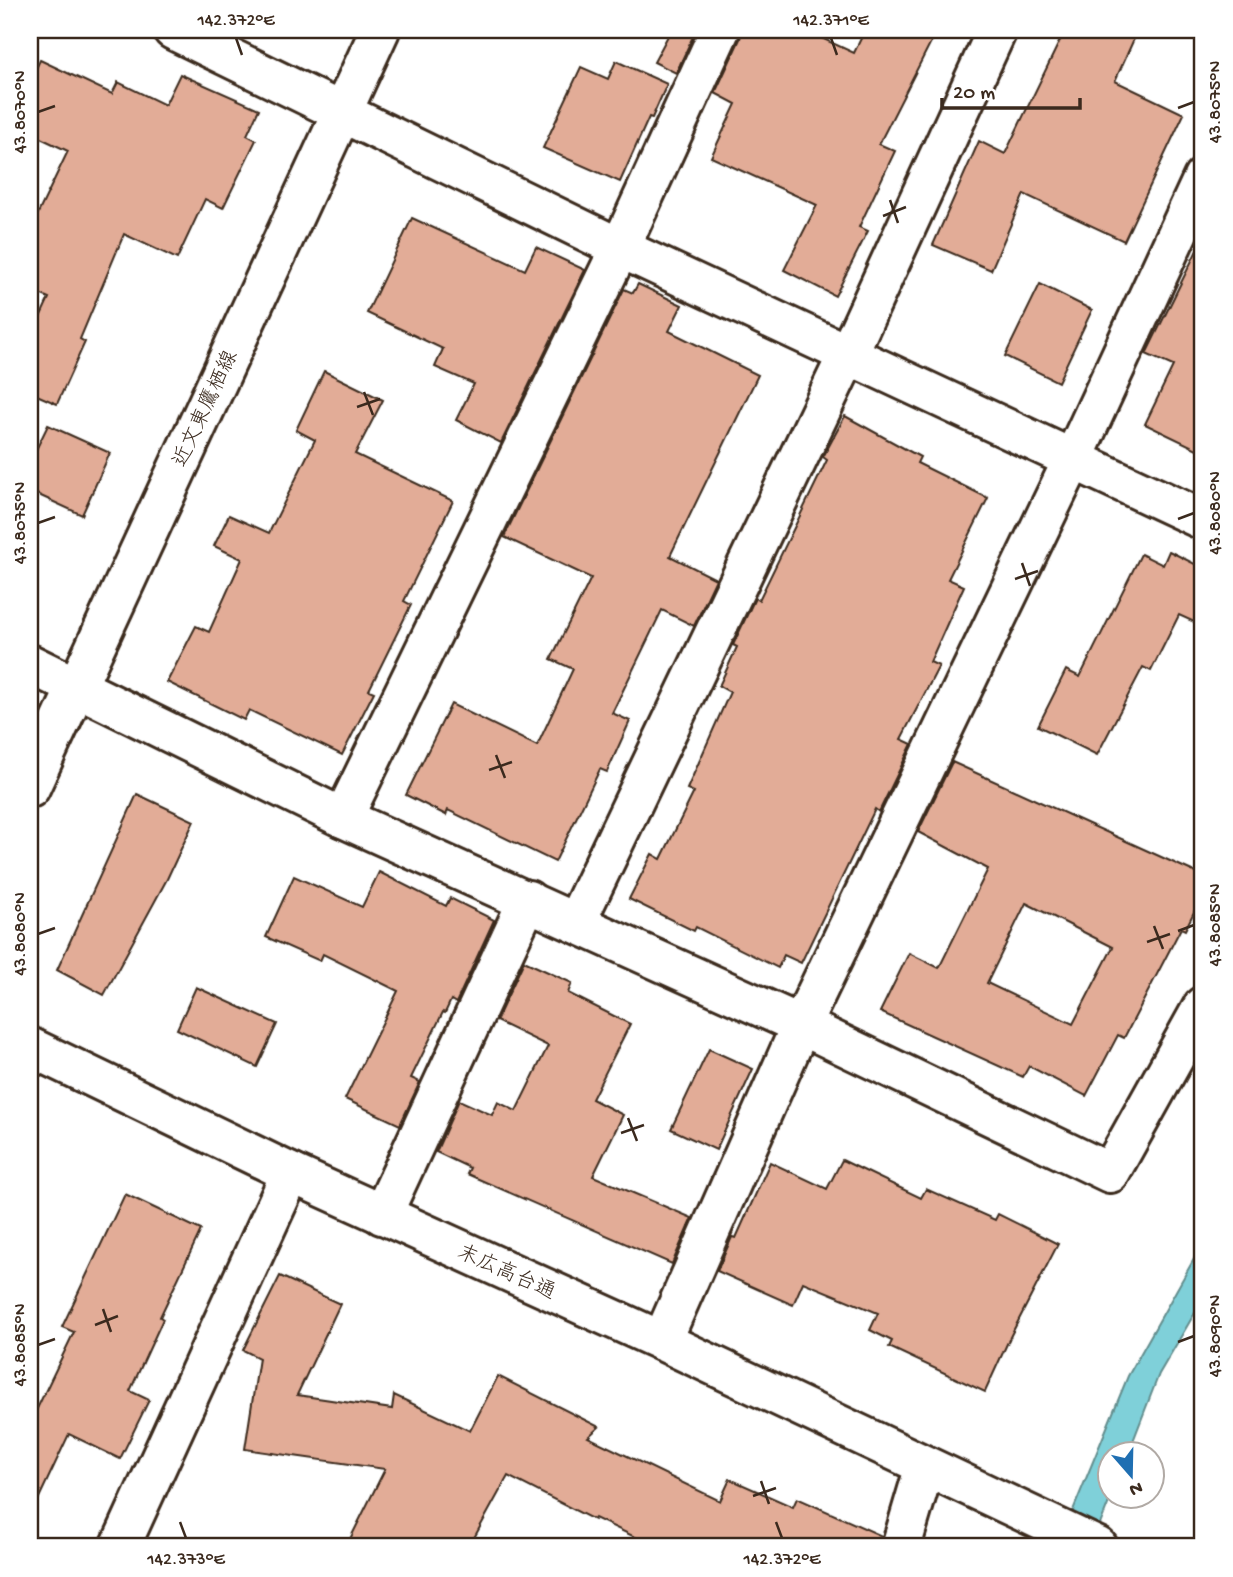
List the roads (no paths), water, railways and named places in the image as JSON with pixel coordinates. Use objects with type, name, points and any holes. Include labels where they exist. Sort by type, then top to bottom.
[{"type":"street","points":[[173,30],[620,248],[1203,520]]},
{"type":"street","name":"近文東鷹栖線","points":[[30,788],[380,30]]},
{"type":"street","points":[[343,818],[620,248],[720,30]]},
{"type":"street","points":[[576,922],[848,354],[997,30]]},
{"type":"street","points":[[662,1341],[801,1025],[1073,459],[1203,178]]},
{"type":"street","points":[[30,664],[343,818],[801,1025],[1110,1173],[1203,1006]]},
{"type":"street","points":[[382,1214],[528,900]]},
{"type":"street","name":"末広高台通","points":[[30,1047],[291,1173],[662,1341],[1098,1547]]},
{"type":"street","points":[[120,1547],[291,1173]]},
{"type":"street","points":[[901,1547],[925,1466]]},
{"type":"water","points":[[1203,1243],[1203,1299],[1159,1374],[1133,1440],[1102,1440],[1128,1376]]},
{"type":"water","points":[[1096,1454],[1096,1510],[1106,1510],[1091,1547],[1058,1547]]}]
